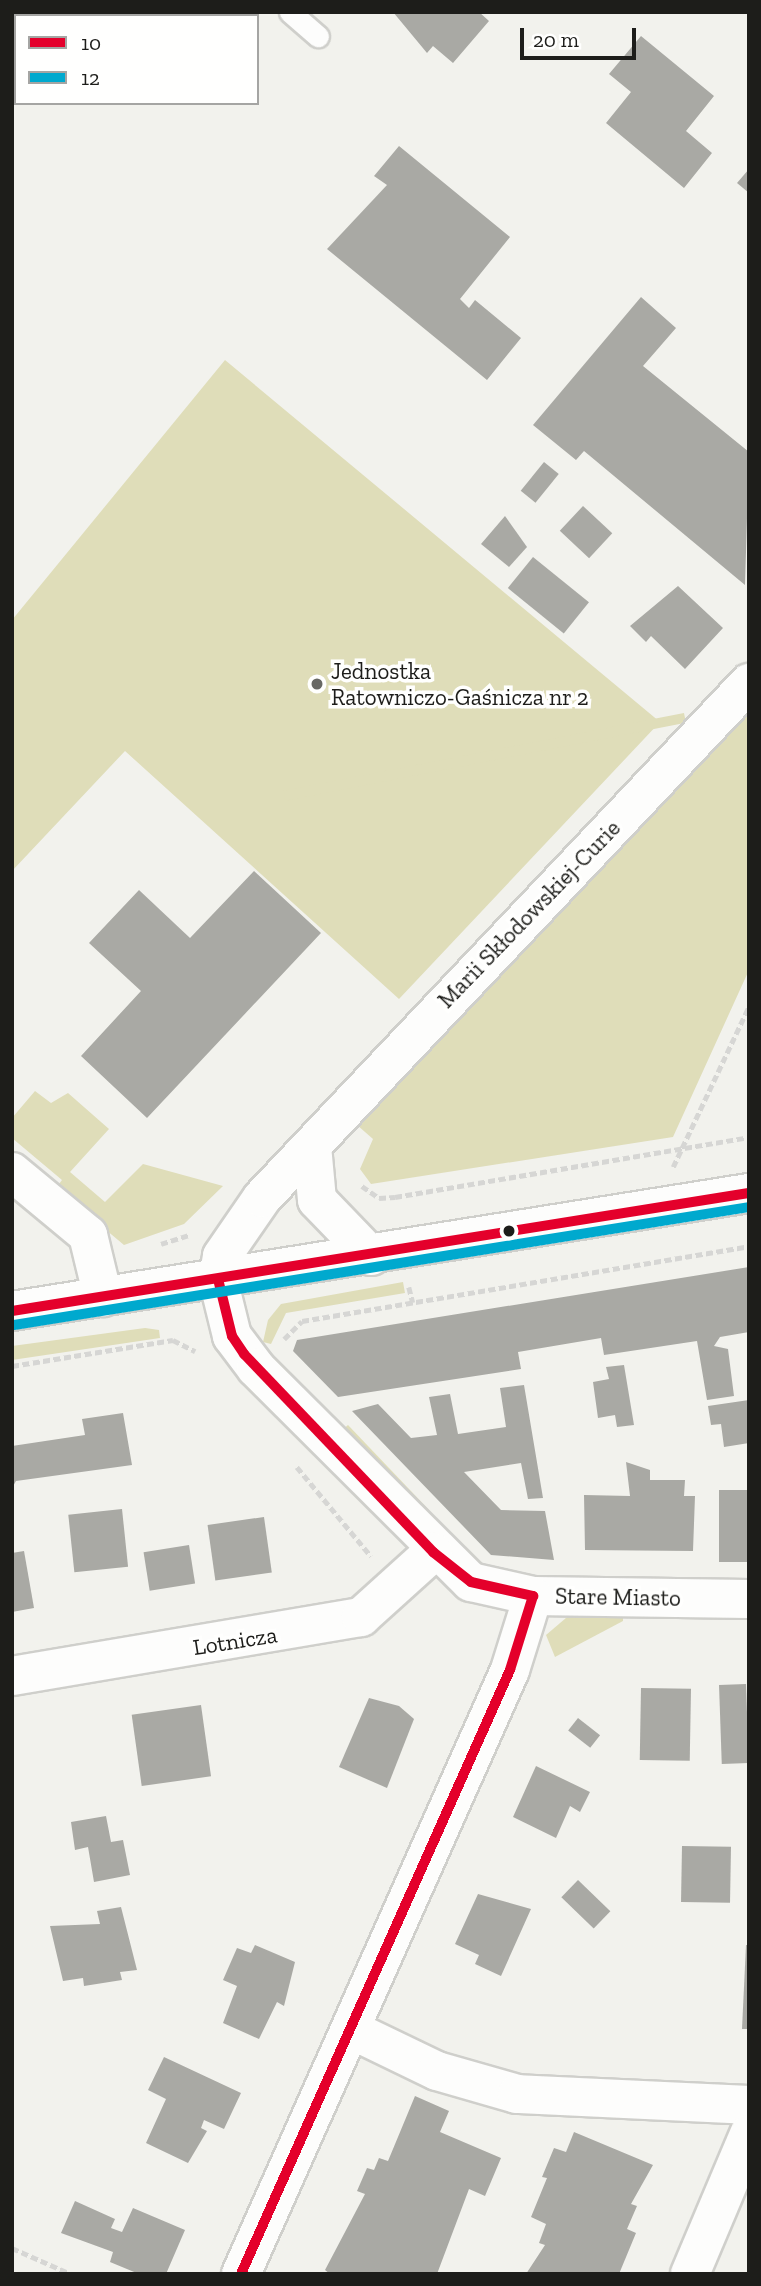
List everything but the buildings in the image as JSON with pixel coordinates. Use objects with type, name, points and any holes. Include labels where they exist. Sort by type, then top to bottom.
[{"type":"street","name":"Marii Skłodowskiej-Curie","points":[[218,1279],[222,1256],[250,1212],[749,683]]},
{"type":"street","points":[[312,1146],[317,1200],[371,1256]]},
{"type":"street","points":[[12,1172],[88,1235],[103,1297]]},
{"type":"street","points":[[12,1311],[371,1256],[749,1193]]},
{"type":"street","name":"Stare Miasto","points":[[218,1279],[232,1336],[256,1368],[433,1552],[471,1582],[533,1596],[749,1599]]},
{"type":"street","name":"Lotnicza","points":[[12,1676],[327,1626],[361,1617],[389,1595],[433,1552]]},
{"type":"street","points":[[241,2274],[352,2030],[510,1670],[533,1596]]},
{"type":"street","points":[[352,2030],[437,2071],[517,2094],[749,2105]]},
{"type":"street","points":[[690,2274],[749,2134]]},
{"type":"lane","points":[[290,12],[318,36]]},
{"type":"path","points":[[654,1209],[749,1006]]},
{"type":"path","points":[[682,1148],[749,1137]]},
{"type":"path","points":[[256,1368],[302,1321],[749,1246]]},
{"type":"path","points":[[12,1366],[173,1340],[202,1356]]},
{"type":"path","points":[[293,1457],[304,1481],[369,1548],[365,1571],[389,1595]]},
{"type":"path","points":[[12,2248],[71,2274]]},
{"type":"shaded area","points":[[225,360],[660,722],[399,999],[125,751],[12,871],[12,620]]},
{"type":"shaded area","points":[[749,709],[749,970],[673,1137],[371,1184],[360,1169],[373,1139],[357,1125]]},
{"type":"shaded area","points":[[684,713],[686,723],[285,801],[283,791]]},
{"type":"shaded area","points":[[35,1091],[51,1103],[68,1093],[109,1129],[70,1172],[105,1202],[143,1164],[223,1186],[184,1224],[124,1245],[56,1188],[62,1180],[12,1138],[12,1118]]},
{"type":"shaded area","points":[[403,1282],[405,1293],[286,1313],[271,1344],[263,1342],[268,1320],[281,1304]]},
{"type":"shaded area","points":[[145,1328],[159,1330],[160,1338],[12,1360],[12,1346]]},
{"type":"shaded area","points":[[348,1425],[429,1510],[421,1513],[341,1431]]},
{"type":"shaded area","points":[[573,1612],[623,1614],[623,1621],[555,1657],[546,1635]]},
{"type":"transit line","name":"10","points":[[12,1311],[749,1193]]},
{"type":"transit line","name":"12","points":[[14,1325],[749,1207]]},
{"type":"transit line","name":"10","points":[[218,1279],[232,1336],[244,1354],[433,1552],[471,1582],[533,1596],[510,1670],[241,2274]]},
{"type":"place","name":"Jednostka Ratowniczo-Gaśnicza nr 2","points":[[317,684]]}]
